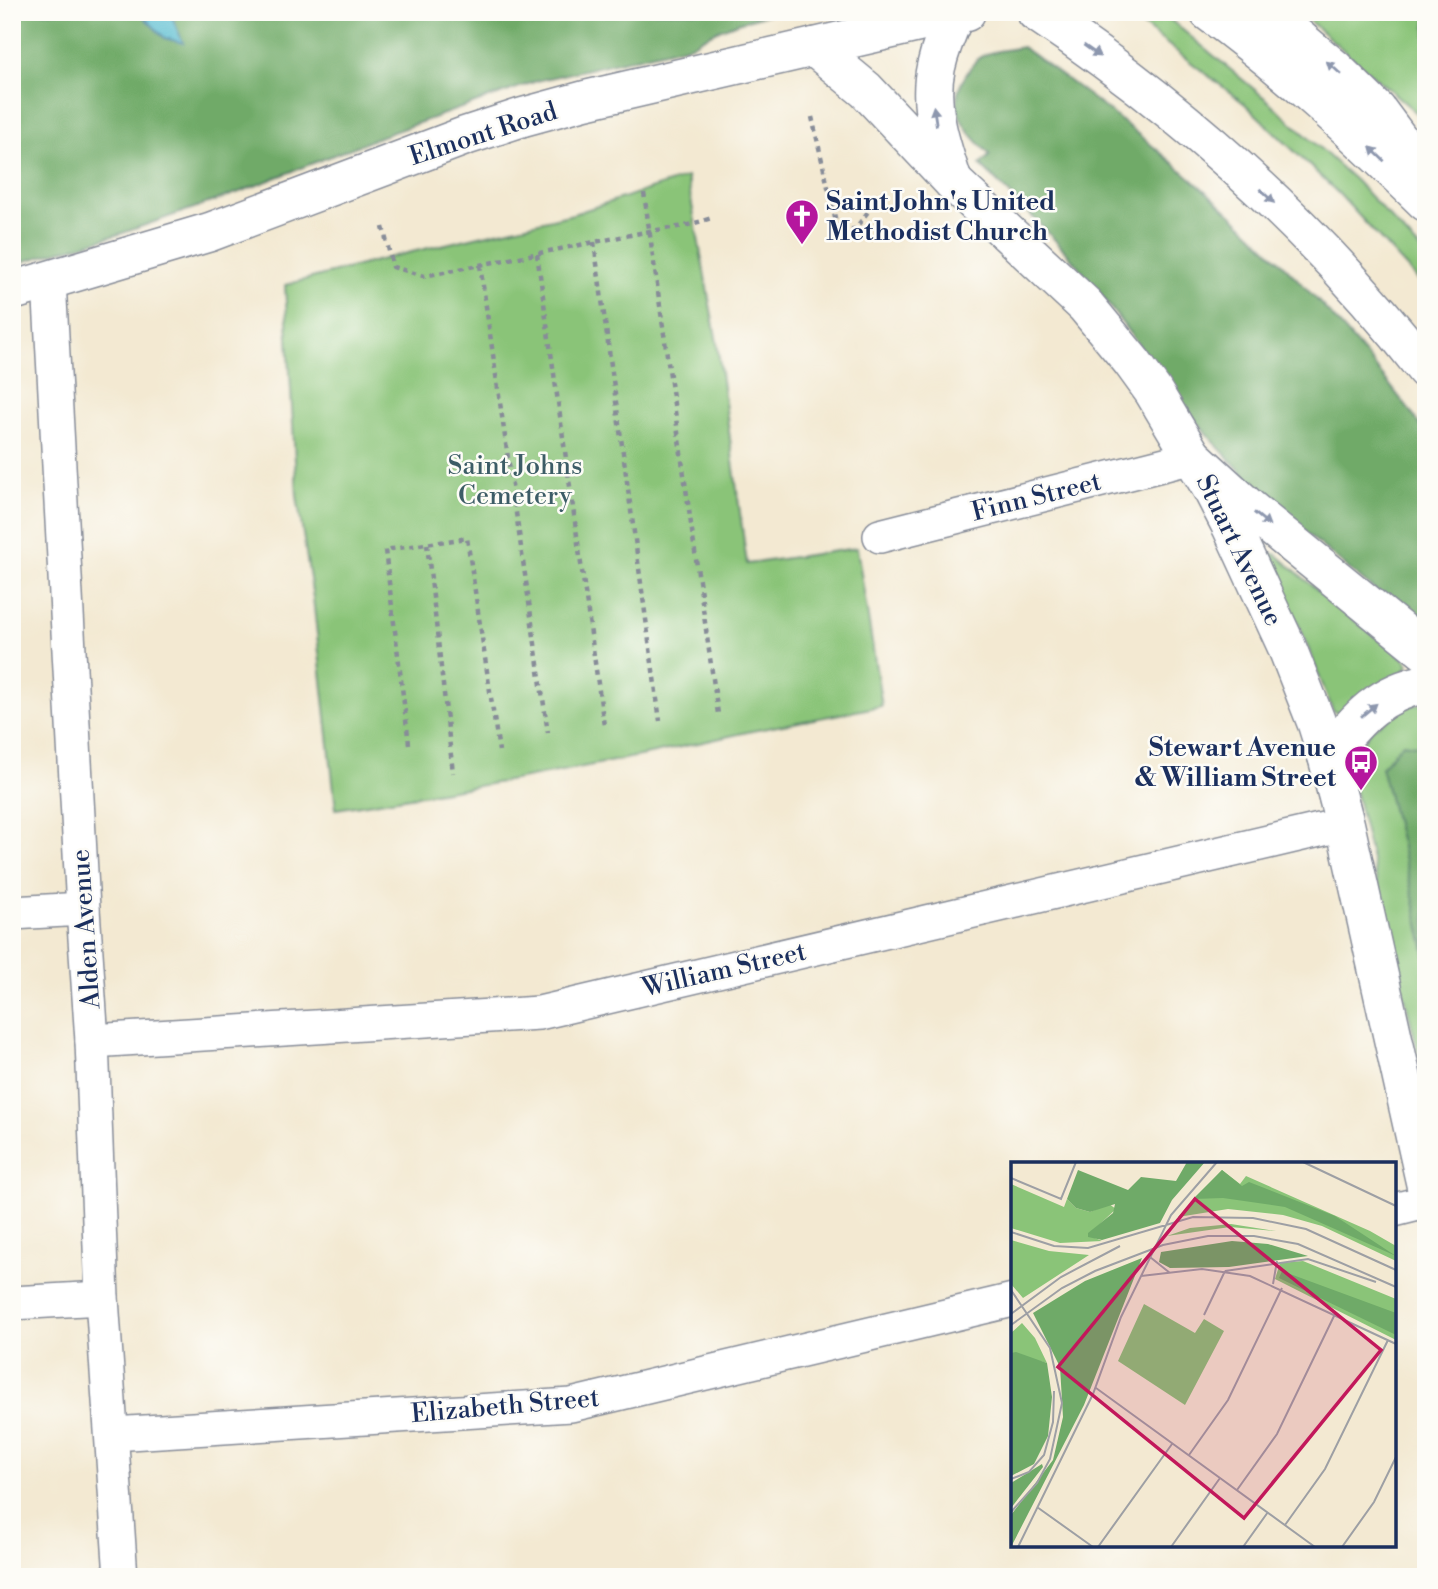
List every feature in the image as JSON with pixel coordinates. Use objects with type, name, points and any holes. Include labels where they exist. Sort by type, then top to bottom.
[{"type":"main road","points":[[1036,12],[1112,65],[1257,186],[1339,269],[1426,370]]},
{"type":"main road","points":[[1209,12],[1314,97],[1426,202]]},
{"type":"main road","points":[[1267,12],[1335,69],[1377,110],[1426,176]]},
{"type":"main road","points":[[953,181],[939,134],[933,81],[954,24]]},
{"type":"main road","name":"Elmont Road","points":[[12,291],[210,232],[465,136],[523,117],[585,100],[908,26],[954,24]]},
{"type":"main road","name":"Stuart Avenue","points":[[814,47],[866,90],[953,181],[1085,305],[1139,372],[1193,457],[1231,526],[1303,686],[1327,756],[1345,824],[1426,1186]]},
{"type":"main road","points":[[1193,457],[1250,509],[1426,652]]},
{"type":"main road","points":[[1327,756],[1376,703],[1413,686],[1426,684]]},
{"type":"street","name":"Alden Avenue","points":[[49,281],[92,1041],[102,1298],[121,1577]]},
{"type":"street","name":"Finn Street","points":[[880,536],[1193,457]]},
{"type":"street","name":"William Street","points":[[92,1041],[539,1013],[1345,824]]},
{"type":"street","points":[[12,913],[83,909]]},
{"type":"street","points":[[1396,1210],[1426,1202]]},
{"type":"street","points":[[12,1303],[102,1298]]},
{"type":"street","name":"Elizabeth Street","points":[[113,1434],[571,1405],[1011,1300]]},
{"type":"path","points":[[812,117],[838,231],[855,229],[888,185]]},
{"type":"path","points":[[644,192],[718,714]]},
{"type":"path","points":[[383,227],[393,267],[424,276],[685,226],[712,218]]},
{"type":"path","points":[[594,242],[660,721]]},
{"type":"path","points":[[537,254],[604,726]]},
{"type":"path","points":[[480,265],[548,733]]},
{"type":"path","points":[[410,744],[385,550],[467,538],[499,751]]},
{"type":"path","points":[[427,544],[453,773]]},
{"type":"green space","points":[[12,12],[139,12],[165,38],[182,42],[170,12],[777,12],[732,25],[691,45],[537,81],[382,136],[237,193],[120,234],[12,265]]},
{"type":"green space","points":[[1161,12],[1266,99],[1356,181],[1426,256],[1426,289],[1339,194],[1245,104],[1132,17]]},
{"type":"green space","points":[[1299,12],[1426,12],[1426,121],[1418,114]]},
{"type":"green space","points":[[1022,47],[1129,127],[1250,232],[1325,308],[1394,390],[1426,433],[1426,632],[1301,528],[1230,460],[1192,416],[1074,261],[980,165],[990,155],[973,137],[961,118],[957,108],[959,87],[971,66],[981,56]]},
{"type":"green space","name":"Saint Johns Cemetery","points":[[687,177],[717,343],[747,564],[857,548],[882,706],[520,779],[336,809],[313,598],[297,496],[285,285],[573,214]]},
{"type":"green space","points":[[1271,553],[1277,555],[1339,609],[1405,659],[1408,665],[1404,672],[1342,712],[1333,711],[1301,630],[1270,564],[1268,556]]},
{"type":"green space","points":[[1426,703],[1426,1085],[1354,786],[1358,751],[1371,730],[1408,706]]},
{"type":"green space","points":[[1403,743],[1426,747],[1426,956],[1381,767]]},
{"type":"water","points":[[139,12],[170,12],[183,43],[165,38]]},
{"type":"place","name":"Saint John's United Methodist Church","points":[[802,246]]},
{"type":"place","name":"Stewart Avenue & William Street","points":[[1361,792]]}]
